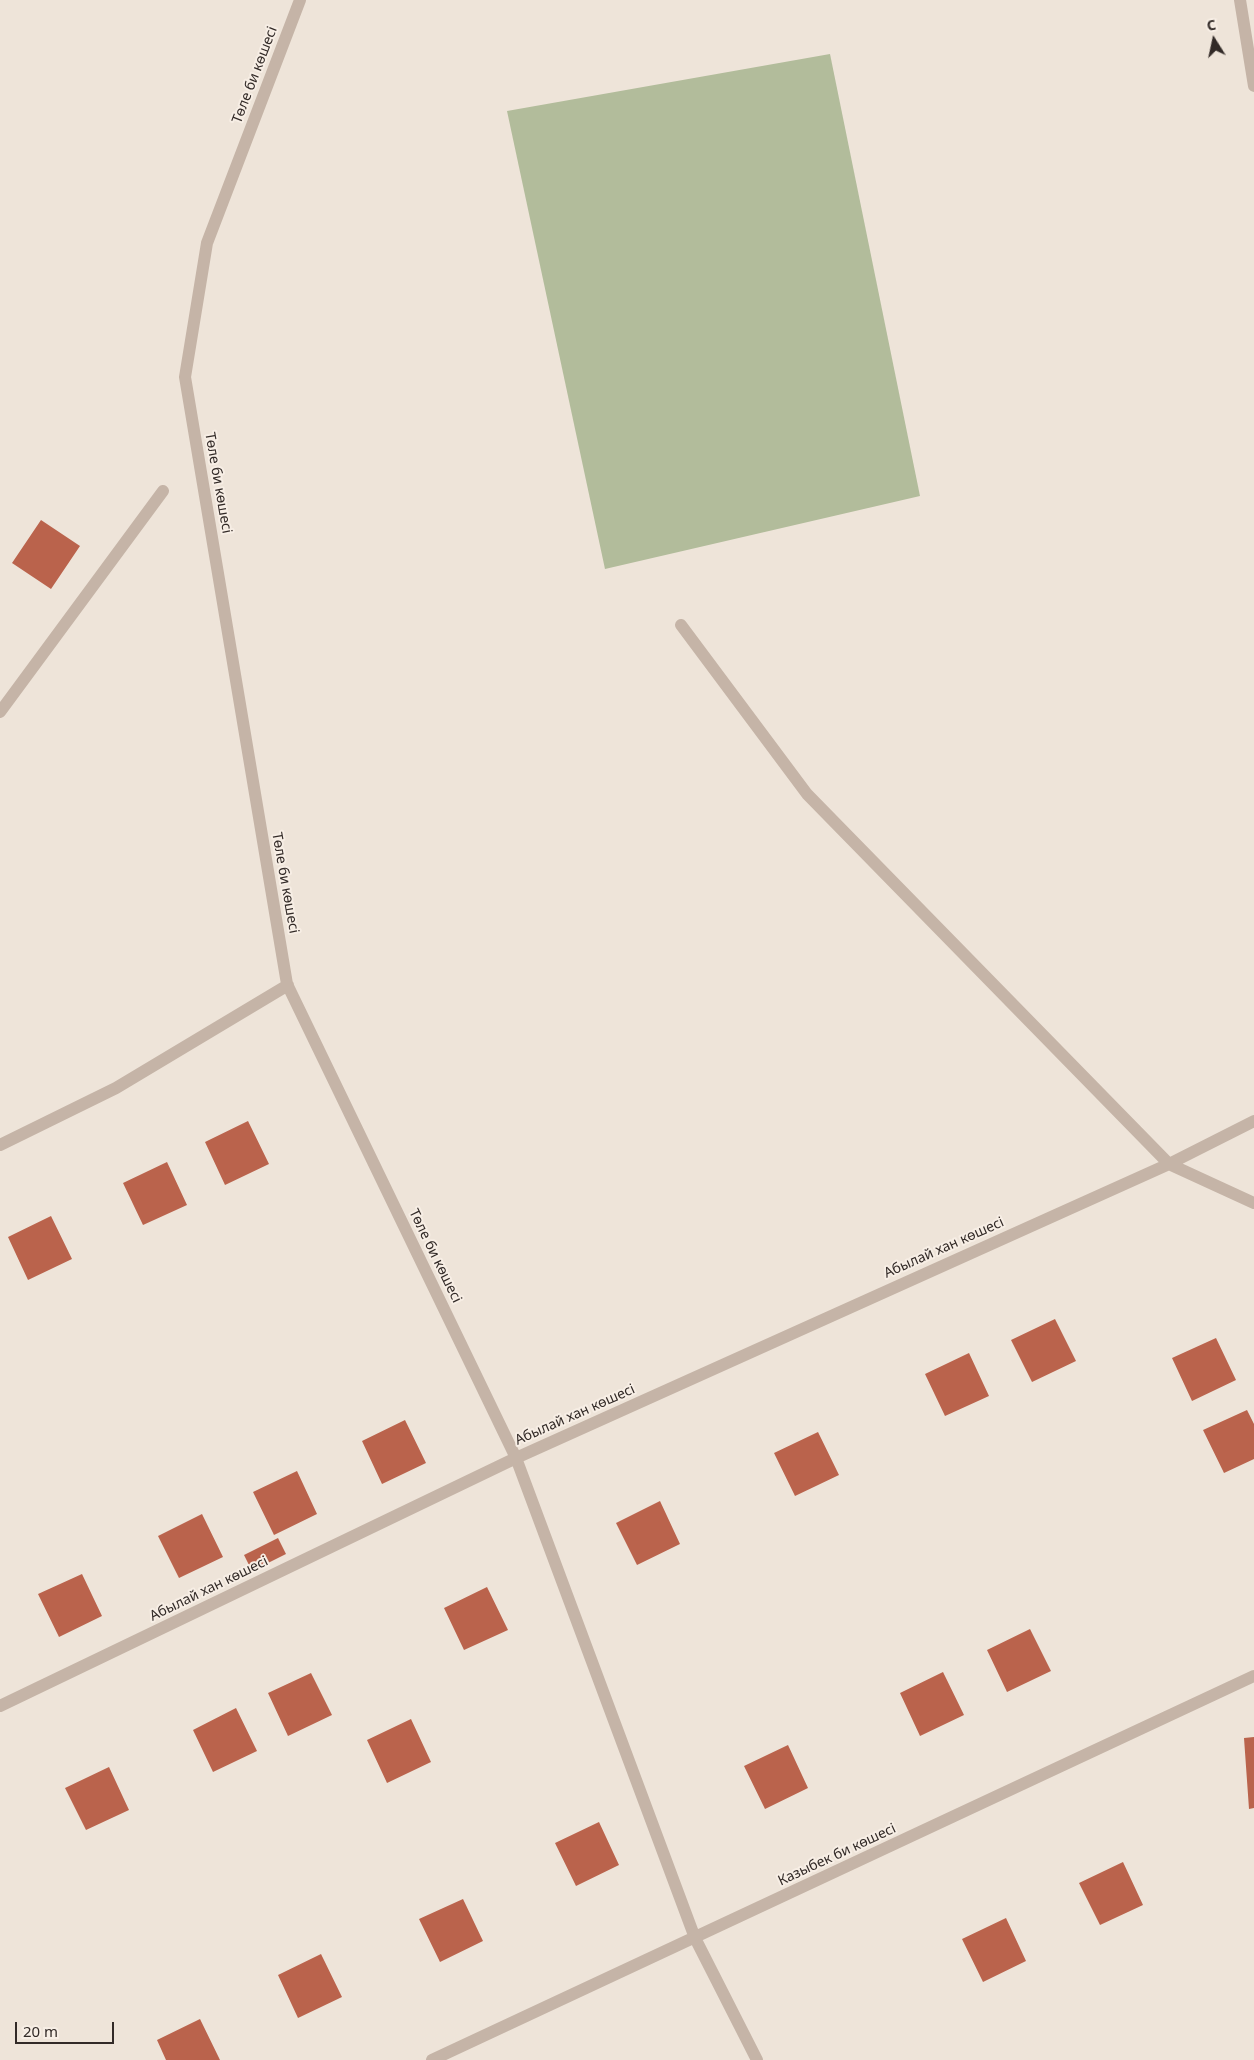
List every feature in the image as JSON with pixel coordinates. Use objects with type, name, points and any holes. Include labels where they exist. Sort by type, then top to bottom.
[{"type":"street","name":"Төле би көшесі","points":[[300,0],[207,243],[185,377],[288,985],[516,1458],[695,1938],[757,2060]]},
{"type":"street","points":[[1240,0],[1254,85]]},
{"type":"street","points":[[0,712],[163,491]]},
{"type":"street","points":[[681,625],[807,794],[1169,1164],[1254,1202]]},
{"type":"street","points":[[0,1144],[116,1088],[288,985]]},
{"type":"street","name":"Абылай хан көшесі","points":[[0,1706],[516,1458],[1169,1164],[1254,1121]]},
{"type":"street","name":"Казыбек би көшесі","points":[[432,2060],[1254,1676]]},
{"type":"green space","points":[[830,54],[920,496],[605,569],[507,111]]},
{"type":"building","points":[[41,520],[80,546],[51,589],[12,563]]},
{"type":"building","points":[[248,1121],[269,1164],[225,1185],[205,1142]]},
{"type":"building","points":[[167,1162],[187,1205],[143,1225],[123,1183]]},
{"type":"building","points":[[51,1216],[72,1259],[28,1280],[8,1237]]},
{"type":"building","points":[[1055,1319],[1076,1361],[1032,1382],[1011,1340]]},
{"type":"building","points":[[1216,1338],[1236,1380],[1192,1401],[1172,1358]]},
{"type":"building","points":[[969,1353],[989,1396],[945,1416],[925,1374]]},
{"type":"building","points":[[1247,1410],[1254,1424],[1254,1459],[1224,1473],[1203,1430]]},
{"type":"building","points":[[405,1420],[426,1463],[382,1484],[362,1441]]},
{"type":"building","points":[[818,1432],[839,1475],[795,1496],[774,1453]]},
{"type":"building","points":[[297,1471],[317,1514],[274,1535],[253,1492]]},
{"type":"building","points":[[660,1501],[680,1544],[637,1565],[616,1523]]},
{"type":"building","points":[[202,1514],[223,1557],[179,1578],[158,1536]]},
{"type":"building","points":[[278,1538],[286,1554],[252,1571],[244,1555]]},
{"type":"building","points":[[82,1574],[102,1616],[59,1637],[38,1594]]},
{"type":"building","points":[[487,1587],[508,1630],[464,1650],[444,1608]]},
{"type":"building","points":[[1030,1629],[1051,1671],[1007,1692],[987,1650]]},
{"type":"building","points":[[943,1672],[964,1715],[920,1736],[900,1693]]},
{"type":"building","points":[[311,1673],[332,1715],[288,1736],[268,1693]]},
{"type":"building","points":[[236,1708],[257,1751],[213,1772],[193,1730]]},
{"type":"building","points":[[411,1719],[431,1762],[387,1783],[367,1740]]},
{"type":"building","points":[[1254,1737],[1254,1808],[1249,1809],[1244,1738]]},
{"type":"building","points":[[788,1745],[808,1788],[765,1809],[744,1766]]},
{"type":"building","points":[[109,1767],[129,1810],[86,1830],[65,1788]]},
{"type":"building","points":[[599,1822],[619,1865],[576,1886],[555,1843]]},
{"type":"building","points":[[1123,1862],[1143,1905],[1100,1925],[1079,1883]]},
{"type":"building","points":[[463,1899],[483,1941],[440,1962],[419,1919]]},
{"type":"building","points":[[1006,1918],[1026,1961],[983,1982],[962,1939]]},
{"type":"building","points":[[321,1954],[342,1997],[298,2018],[278,1975]]},
{"type":"building","points":[[200,2019],[220,2060],[166,2060],[157,2040]]}]
